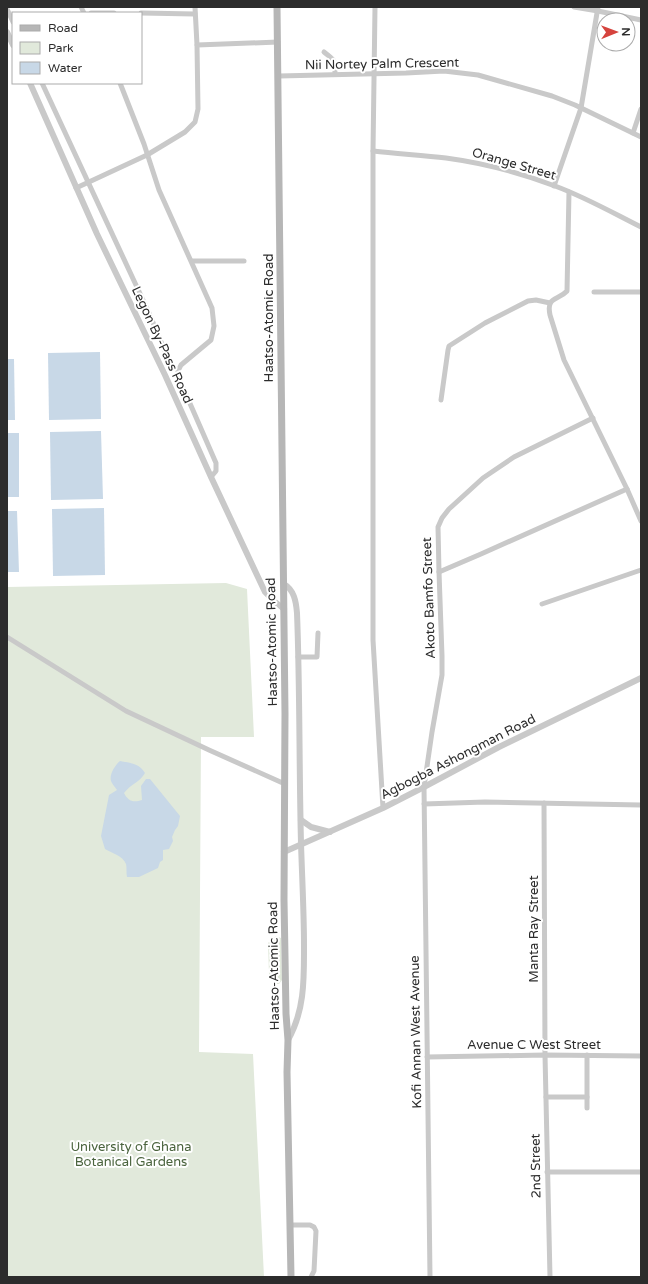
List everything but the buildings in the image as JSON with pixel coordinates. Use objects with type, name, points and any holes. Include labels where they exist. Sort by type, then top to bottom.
[{"type":"main road","name":"Haatso-Atomic Road","points":[[278,7],[284,584],[284,852],[291,1277]]},
{"type":"street","points":[[76,188],[147,155],[185,132],[195,122],[198,109],[195,7]]},
{"type":"street","points":[[376,7],[373,151],[373,640],[383,808]]},
{"type":"street","points":[[574,7],[598,9],[641,20]]},
{"type":"street","points":[[7,9],[12,20]]},
{"type":"street","points":[[554,186],[581,108],[598,9]]},
{"type":"street","points":[[142,13],[195,14]]},
{"type":"street","points":[[7,32],[12,44]]},
{"type":"street","points":[[197,45],[278,42]]},
{"type":"street","points":[[324,52],[335,62],[335,74]]},
{"type":"street","name":"Nii Nortey Palm Crescent","points":[[279,76],[444,72],[478,75],[552,96],[581,108],[641,137]]},
{"type":"street","name":"Legon By-Pass Road","points":[[30,84],[76,188],[165,375],[265,592],[284,609]]},
{"type":"street","points":[[42,84],[149,313],[169,361]]},
{"type":"street","points":[[120,84],[144,144],[159,190],[212,308],[214,326],[211,340],[181,365],[178,371],[178,376],[216,463],[216,471],[211,477]]},
{"type":"street","points":[[633,133],[641,109]]},
{"type":"street","name":"Orange Street","points":[[373,151],[446,158],[470,162],[514,173],[569,192],[641,226]]},
{"type":"street","points":[[569,192],[567,291],[552,300],[548,308],[564,360],[641,521]]},
{"type":"street","points":[[192,261],[244,261]]},
{"type":"street","points":[[594,292],[641,292]]},
{"type":"street","points":[[441,400],[449,346],[485,323],[528,301],[536,300],[550,303]]},
{"type":"street","name":"Akoto Bamfo Street","points":[[424,788],[442,675],[438,572],[438,527],[442,518],[449,509],[483,478],[514,457],[592,418]]},
{"type":"street","points":[[438,572],[627,489]]},
{"type":"street","points":[[542,604],[641,570]]},
{"type":"street","points":[[284,584],[289,587],[296,603],[304,988],[299,1014],[293,1032],[288,1040]]},
{"type":"street","points":[[298,657],[317,657],[318,632]]},
{"type":"street","points":[[7,637],[126,711],[284,784]]},
{"type":"street","name":"Agbogba Ashongman Road","points":[[284,852],[383,808],[424,788],[499,747],[641,678]]},
{"type":"street","name":"Kofi Annan West Avenue","points":[[424,788],[430,1277]]},
{"type":"street","points":[[424,804],[485,802],[641,804]]},
{"type":"street","name":"Manta Ray Street","points":[[544,803],[545,1055]]},
{"type":"street","points":[[300,820],[312,827],[330,832]]},
{"type":"street","name":"Avenue C West Street","points":[[427,1057],[545,1055],[641,1056]]},
{"type":"street","name":"2nd Street","points":[[545,1055],[550,1277]]},
{"type":"street","points":[[587,1055],[587,1108]]},
{"type":"street","points":[[546,1097],[587,1097]]},
{"type":"street","points":[[548,1172],[641,1172]]},
{"type":"street","points":[[290,1225],[310,1225],[314,1227],[316,1231],[314,1271],[311,1277]]},
{"type":"green space","name":"University of Ghana Botanical Gardens","points":[[226,583],[247,589],[254,737],[201,737],[199,1052],[253,1054],[264,1277],[7,1277],[7,587]]},
{"type":"green space","points":[[276,936],[281,938],[282,980],[279,984],[275,984],[269,975],[268,943]]},
{"type":"water","points":[[100,352],[101,419],[49,420],[48,353]]},
{"type":"water","points":[[7,359],[14,359],[15,420],[7,420]]},
{"type":"water","points":[[101,431],[103,499],[51,500],[50,432]]},
{"type":"water","points":[[7,433],[19,433],[19,497],[7,497]]},
{"type":"water","points":[[104,508],[105,575],[53,576],[52,509]]},
{"type":"water","points":[[7,511],[17,511],[19,572],[7,572]]},
{"type":"water","points":[[120,761],[137,765],[145,773],[141,779],[124,793],[127,798],[131,801],[142,800],[141,786],[146,779],[150,779],[180,816],[178,826],[172,837],[173,841],[169,849],[163,850],[163,860],[160,862],[158,868],[139,877],[127,877],[125,861],[105,849],[101,836],[109,795],[117,790],[111,782],[111,776],[114,768]]}]
